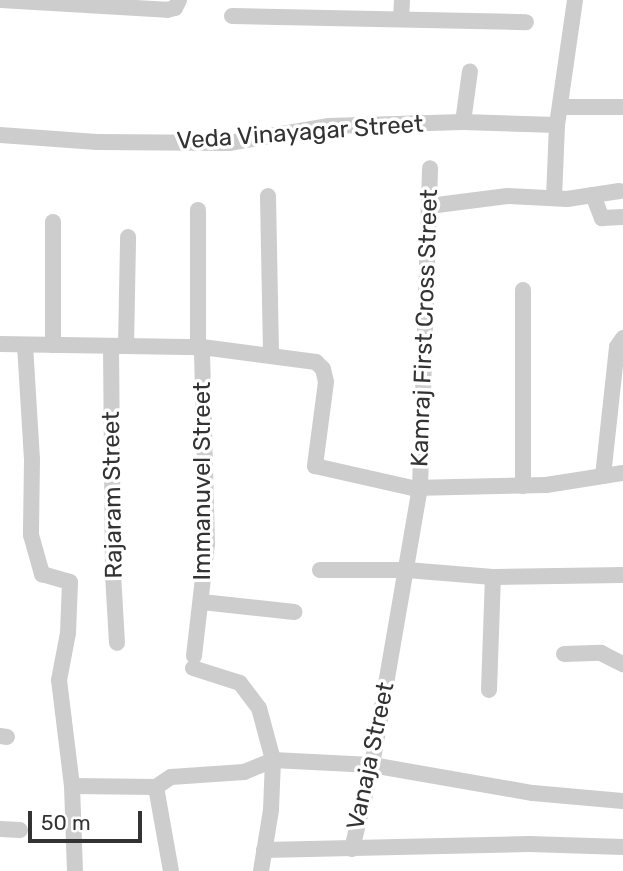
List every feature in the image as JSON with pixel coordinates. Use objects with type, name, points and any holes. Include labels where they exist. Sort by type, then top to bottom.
[{"type":"street","points":[[1,0],[173,5]]},
{"type":"street","points":[[401,19],[402,0]]},
{"type":"street","points":[[554,197],[557,125],[575,0]]},
{"type":"street","points":[[232,16],[526,22]]},
{"type":"street","points":[[463,122],[470,71]]},
{"type":"street","points":[[560,107],[623,107]]},
{"type":"street","name":"Veda Vinayagar Street","points":[[0,135],[97,142],[229,143],[328,126],[463,122],[557,125]]},
{"type":"street","name":"Kamraj First Cross Street","points":[[407,570],[420,488],[430,168]]},
{"type":"street","points":[[429,206],[507,195],[554,197],[619,191]]},
{"type":"street","points":[[593,195],[602,218],[623,217]]},
{"type":"street","points":[[268,197],[271,356]]},
{"type":"street","name":"Immanuvel Street","points":[[198,210],[207,544],[194,662],[240,683],[259,708],[273,760]]},
{"type":"street","points":[[53,222],[53,345]]},
{"type":"street","name":"Rajaram Street","points":[[117,643],[113,574],[118,346],[128,237]]},
{"type":"street","points":[[523,290],[523,486]]},
{"type":"street","points":[[603,476],[617,347],[623,338]]},
{"type":"street","points":[[0,344],[200,347],[316,362],[323,369],[326,382],[315,466],[420,488],[523,486],[623,473]]},
{"type":"street","points":[[25,345],[32,459],[31,535],[42,574],[70,582],[68,633],[59,680],[72,786],[75,871]]},
{"type":"street","points":[[320,570],[407,570],[493,577],[623,575]]},
{"type":"street","name":"Vanaja Street","points":[[264,850],[352,849],[372,765],[407,570]]},
{"type":"street","points":[[489,690],[493,577]]},
{"type":"street","points":[[202,603],[294,612]]},
{"type":"street","points":[[564,654],[601,653],[623,664]]},
{"type":"street","points":[[72,786],[156,787],[171,777],[244,772],[273,760],[372,765],[533,793],[623,801]]},
{"type":"street","points":[[261,871],[271,810],[273,760]]},
{"type":"street","points":[[156,787],[171,871]]},
{"type":"street","points":[[0,830],[20,831]]},
{"type":"street","points":[[352,849],[529,844],[623,847]]}]
